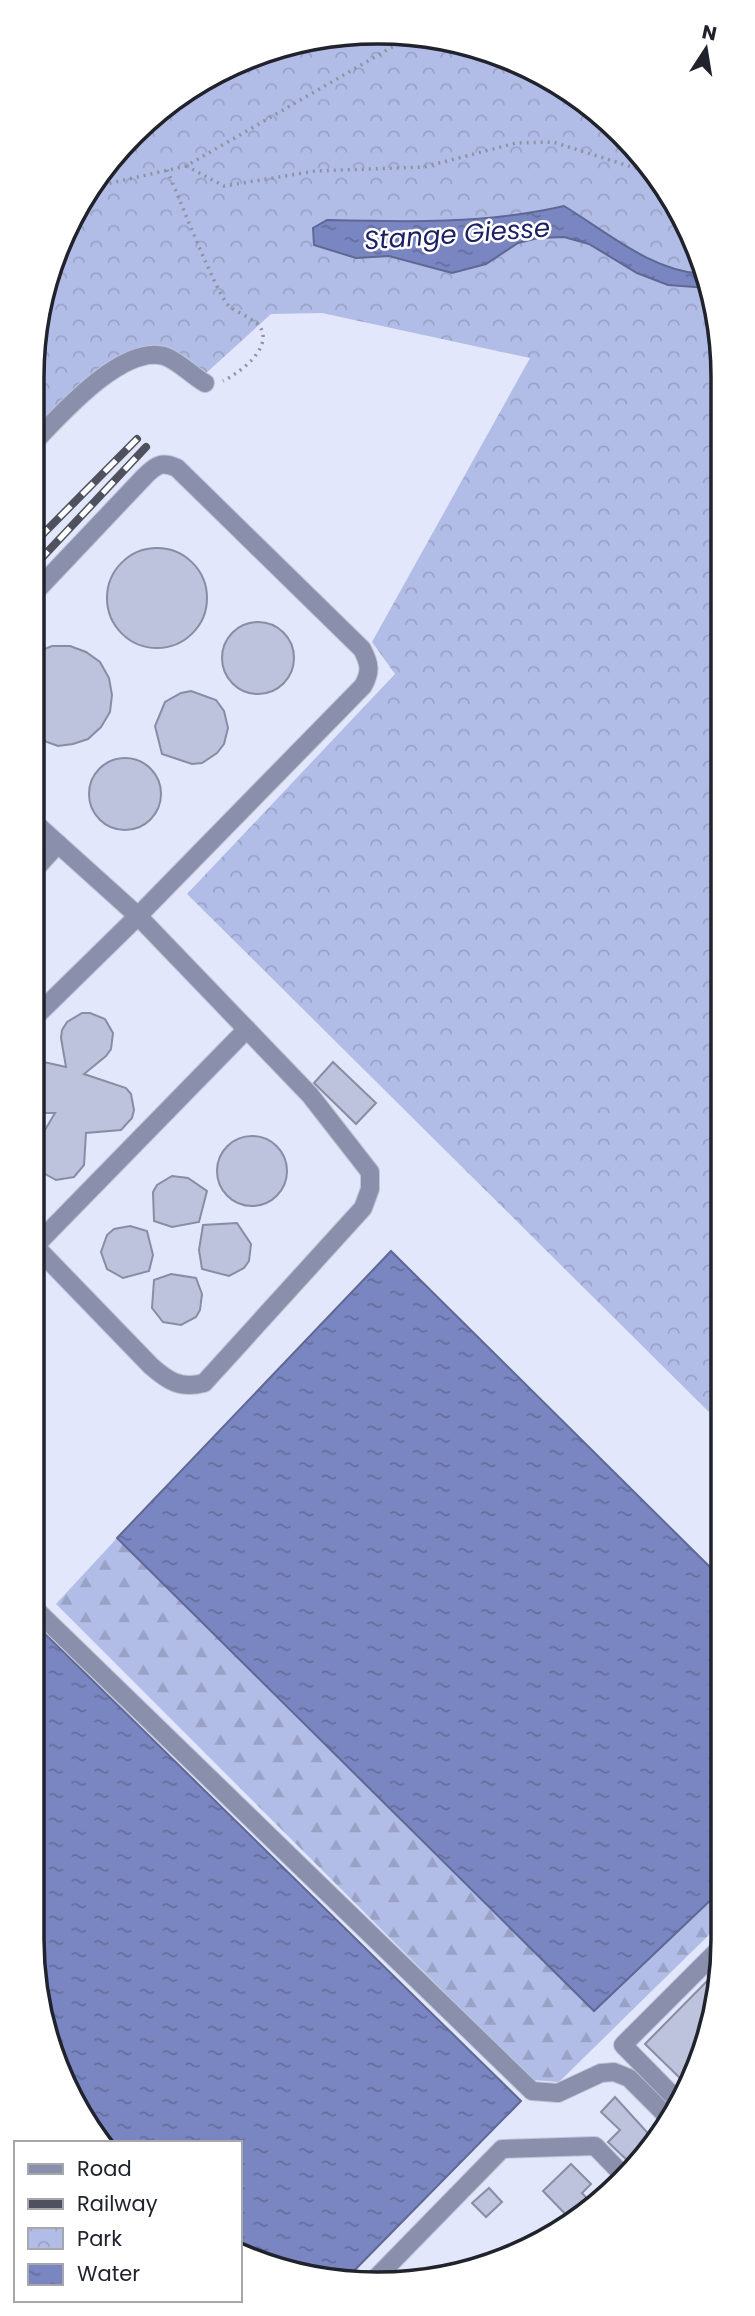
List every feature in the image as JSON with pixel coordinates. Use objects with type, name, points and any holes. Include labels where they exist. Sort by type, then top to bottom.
[{"type":"lane","points":[[44,432],[105,376],[135,356],[164,356],[205,383]]},
{"type":"lane","points":[[44,583],[156,465],[167,463],[177,468],[362,649],[369,662],[369,675],[363,686],[44,1008]]},
{"type":"lane","points":[[44,831],[138,916],[247,1029],[310,1095],[370,1172],[370,1189],[363,1208],[204,1383],[189,1387],[170,1382],[44,1256]]},
{"type":"lane","points":[[44,859],[58,844]]},
{"type":"lane","points":[[44,1236],[247,1029]]},
{"type":"lane","points":[[44,1618],[532,2091],[558,2093],[601,2073],[614,2073],[629,2078],[663,2112]]},
{"type":"lane","points":[[672,2095],[623,2045],[711,1957]]},
{"type":"lane","points":[[382,2272],[502,2149],[595,2146],[618,2169]]},
{"type":"path","points":[[106,184],[186,166],[398,44]]},
{"type":"path","points":[[186,166],[224,186],[314,171],[424,167],[516,143],[553,142],[638,169]]},
{"type":"path","points":[[167,170],[225,302],[259,325],[263,332],[263,341],[246,365],[227,379],[215,384],[205,383]]},
{"type":"green space","points":[[356,44],[399,44],[443,50],[505,69],[544,88],[598,127],[642,174],[667,211],[694,270],[705,312],[711,356],[711,1414],[187,894],[395,674],[372,642],[530,358],[322,313],[271,314],[204,375],[178,357],[160,349],[129,352],[44,424],[44,356],[55,291],[78,230],[100,192],[127,157],[157,127],[192,100],[230,78],[291,55]]},
{"type":"green space","points":[[117,1538],[594,2010],[711,1900],[711,1933],[559,2082],[532,2080],[56,1604]]},
{"type":"water","name":"Stange Giesse","points":[[564,206],[630,249],[665,266],[695,273],[699,287],[668,285],[637,273],[589,244],[564,237],[538,238],[518,243],[486,264],[452,273],[389,256],[356,258],[314,245],[313,228],[327,220],[476,219]]},
{"type":"water","points":[[391,1251],[711,1568],[711,1900],[594,2011],[117,1538]]},
{"type":"water","points":[[44,1633],[521,2101],[353,2272],[291,2261],[242,2243],[242,2141],[112,2141],[88,2105],[61,2046],[50,2004],[44,1960]]},
{"type":"building","points":[[157,548],[185,556],[199,570],[207,598],[199,626],[185,640],[157,648],[129,640],[115,626],[107,598],[115,570],[129,556]]},
{"type":"building","points":[[258,622],[272,625],[284,632],[291,644],[294,658],[291,672],[284,684],[272,691],[258,694],[244,691],[232,684],[225,672],[222,658],[225,644],[232,632],[244,625]]},
{"type":"building","points":[[52,646],[70,646],[86,652],[100,662],[109,678],[112,695],[110,712],[101,727],[88,739],[58,746],[44,741],[44,649]]},
{"type":"building","points":[[191,691],[216,700],[224,711],[228,728],[224,744],[217,753],[202,763],[192,764],[162,754],[155,726],[165,702]]},
{"type":"building","points":[[118,758],[132,758],[151,768],[161,787],[161,801],[151,820],[132,830],[118,830],[99,820],[89,801],[89,787],[99,768]]},
{"type":"building","points":[[82,1013],[105,1019],[113,1033],[111,1049],[84,1074],[126,1088],[131,1094],[134,1110],[132,1118],[121,1130],[86,1133],[84,1165],[74,1177],[56,1180],[44,1173],[44,1132],[55,1113],[44,1113],[44,1062],[66,1067],[61,1038],[67,1022]]},
{"type":"building","points":[[333,1062],[376,1103],[356,1124],[314,1083]]},
{"type":"building","points":[[259,1136],[272,1142],[281,1151],[285,1157],[285,1185],[277,1196],[266,1204],[245,1206],[227,1196],[219,1185],[217,1164],[227,1146],[238,1138]]},
{"type":"building","points":[[172,1176],[188,1178],[207,1191],[199,1222],[172,1227],[154,1221],[153,1192],[157,1185]]},
{"type":"building","points":[[237,1223],[251,1244],[249,1261],[244,1268],[229,1276],[202,1269],[199,1250],[203,1225]]},
{"type":"building","points":[[130,1226],[147,1231],[153,1255],[149,1271],[123,1278],[107,1269],[101,1252],[107,1235],[114,1229]]},
{"type":"building","points":[[171,1274],[196,1278],[202,1294],[200,1310],[196,1317],[181,1325],[163,1322],[152,1308],[154,1280]]},
{"type":"building","points":[[708,1980],[700,2025],[680,2078],[645,2044]]},
{"type":"building","points":[[615,2097],[648,2133],[627,2160],[608,2142],[620,2130],[601,2112]]},
{"type":"building","points":[[571,2164],[591,2184],[582,2193],[587,2198],[565,2214],[543,2191]]},
{"type":"building","points":[[489,2188],[502,2202],[486,2217],[472,2203]]},
{"type":"railway","points":[[44,533],[137,439]]},
{"type":"railway","points":[[44,556],[146,447]]}]
